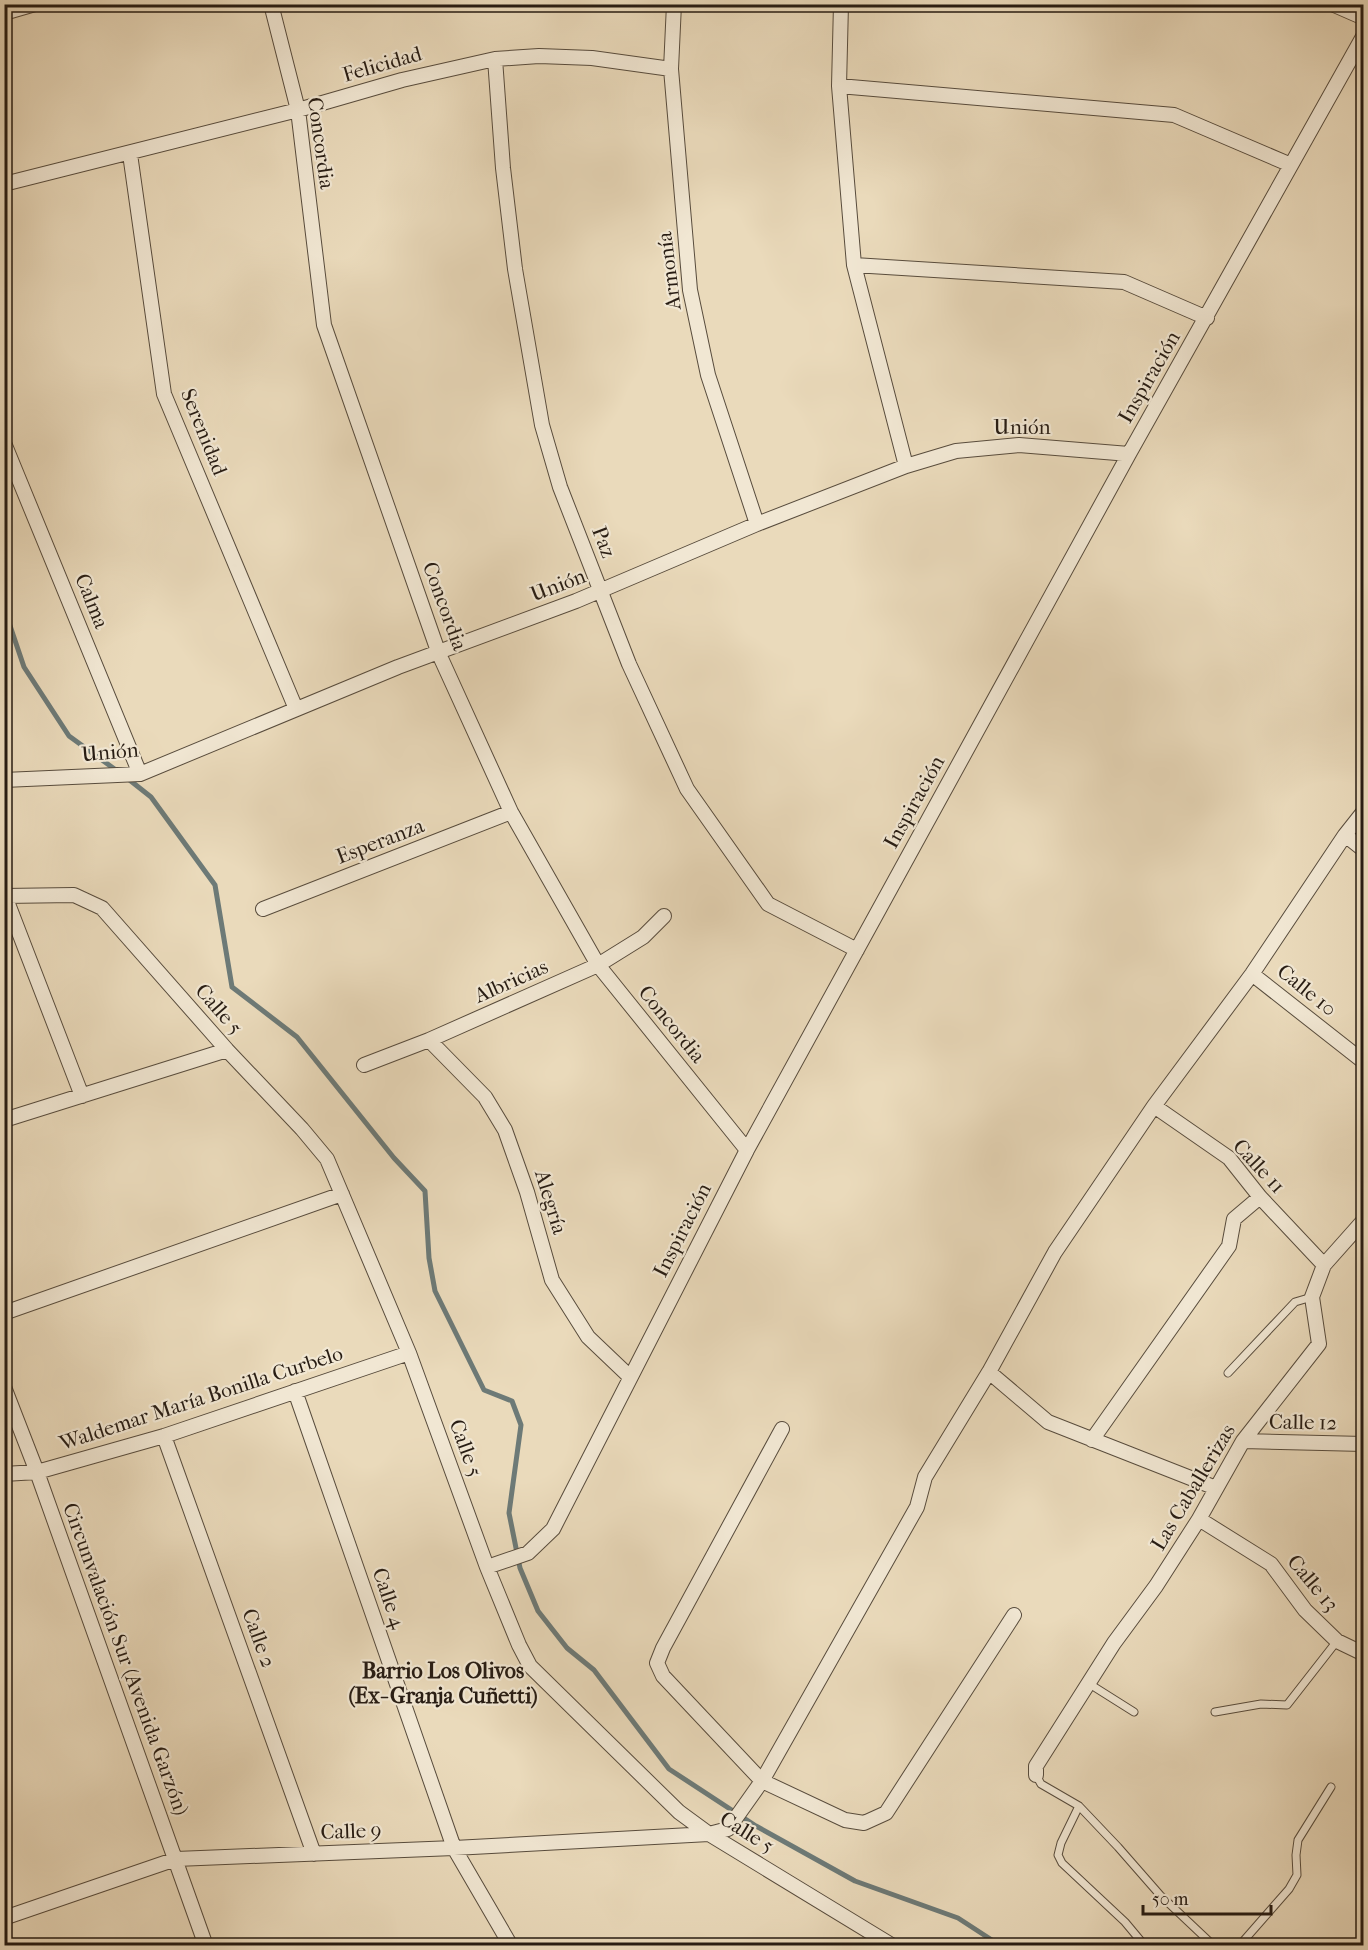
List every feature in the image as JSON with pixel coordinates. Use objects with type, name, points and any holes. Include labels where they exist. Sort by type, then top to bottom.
[{"type":"street","points":[[4,13],[35,4]]},
{"type":"street","name":"Concordia","points":[[272,4],[298,110],[324,325],[438,652],[511,812],[598,965],[747,1150]]},
{"type":"street","name":"Armonía","points":[[674,4],[671,69],[690,290],[708,375],[757,524]]},
{"type":"street","points":[[841,4],[839,86],[854,265],[906,466]]},
{"type":"street","points":[[1332,4],[1364,18]]},
{"type":"street","name":"Inspiración","points":[[487,1567],[528,1553],[553,1529],[747,1150],[1130,454],[1364,35]]},
{"type":"street","name":"Felicidad","points":[[4,184],[130,154],[402,80],[495,59],[592,58],[671,69]]},
{"type":"street","name":"Paz","points":[[495,59],[503,168],[515,269],[542,425],[560,487],[628,664],[687,789],[768,904],[857,950]]},
{"type":"street","points":[[839,86],[1174,115],[1291,165]]},
{"type":"street","name":"Serenidad","points":[[130,154],[164,394],[296,710]]},
{"type":"street","points":[[854,265],[1124,282],[1207,318]]},
{"type":"street","name":"Calma","points":[[4,443],[140,774]]},
{"type":"street","name":"Unión","points":[[4,780],[140,774],[438,652],[600,591],[757,524],[906,466],[956,451],[1019,445],[1130,454]]},
{"type":"street","points":[[709,1834],[728,1829],[762,1781],[917,1507],[925,1477],[989,1372],[1055,1252],[1154,1106],[1252,974],[1345,835],[1364,811]]},
{"type":"street","name":"Esperanza","points":[[263,909],[511,812]]},
{"type":"street","points":[[1345,835],[1364,850]]},
{"type":"street","name":"Calle 5","points":[[5,896],[74,895],[102,908],[226,1050],[302,1129],[327,1159],[409,1353],[487,1567],[530,1666],[679,1812],[709,1834],[893,1946]]},
{"type":"street","points":[[5,896],[82,1095]]},
{"type":"street","name":"Albricias","points":[[364,1065],[429,1040],[598,965],[643,937],[664,916]]},
{"type":"street","name":"Calle 10","points":[[1252,974],[1364,1062]]},
{"type":"street","name":"Alegría","points":[[429,1040],[485,1097],[505,1130],[527,1192],[552,1280],[588,1337],[630,1377]]},
{"type":"street","points":[[4,1120],[226,1050]]},
{"type":"street","name":"Calle 11","points":[[1154,1106],[1229,1158],[1260,1197],[1324,1265]]},
{"type":"street","points":[[4,1313],[342,1194]]},
{"type":"street","points":[[1092,1440],[1229,1246],[1234,1219],[1260,1197]]},
{"type":"street","name":"Las Caballerizas","points":[[1036,1775],[1036,1766],[1088,1683],[1200,1519],[1242,1441],[1319,1344],[1312,1297],[1324,1265],[1364,1220]]},
{"type":"street","name":"Waldemar María Bonilla Curbelo","points":[[4,1474],[37,1472],[164,1436],[409,1353]]},
{"type":"street","points":[[989,1372],[1048,1422],[1216,1488]]},
{"type":"street","name":"Circunvalación Sur (Avenida Garzón)","points":[[4,1387],[37,1472],[206,1946]]},
{"type":"street","name":"Calle 4","points":[[295,1391],[454,1848],[511,1946]]},
{"type":"street","points":[[782,1429],[663,1648],[657,1664],[663,1676],[762,1781],[844,1820],[864,1822],[886,1813],[1014,1615]]},
{"type":"street","name":"Calle 2","points":[[164,1436],[314,1854]]},
{"type":"street","name":"Calle 12","points":[[1242,1441],[1364,1444]]},
{"type":"street","name":"Calle 13","points":[[1200,1519],[1271,1564],[1305,1610],[1337,1641],[1364,1654]]},
{"type":"street","name":"Calle 9","points":[[4,1918],[176,1859],[454,1848],[709,1834]]},
{"type":"street","points":[[4,1938],[7,1946]]},
{"type":"lane","points":[[1228,1373],[1295,1302],[1312,1297]]},
{"type":"lane","points":[[1215,1712],[1261,1704],[1287,1705],[1337,1641]]},
{"type":"lane","points":[[1088,1683],[1134,1712]]},
{"type":"lane","points":[[1036,1775],[1041,1784],[1079,1806],[1160,1895],[1214,1946]]},
{"type":"lane","points":[[1239,1946],[1289,1888],[1297,1875],[1298,1840],[1331,1787]]},
{"type":"lane","points":[[1079,1806],[1061,1843],[1058,1855],[1062,1863],[1125,1923],[1145,1946]]},
{"type":"waterway","points":[[4,608],[24,667],[69,736],[120,773]]},
{"type":"waterway","points":[[127,778],[151,797],[215,885],[232,987],[297,1037],[394,1158],[425,1191],[429,1258],[435,1291],[484,1390],[512,1401],[521,1425],[509,1513],[520,1568],[538,1611],[567,1648],[594,1670],[669,1769],[756,1826],[855,1881],[958,1918],[1001,1946]]},
{"type":"district","name":"Barrio Los Olivos (Ex- Granja Cuñetti)","points":[[443,1684]]}]
